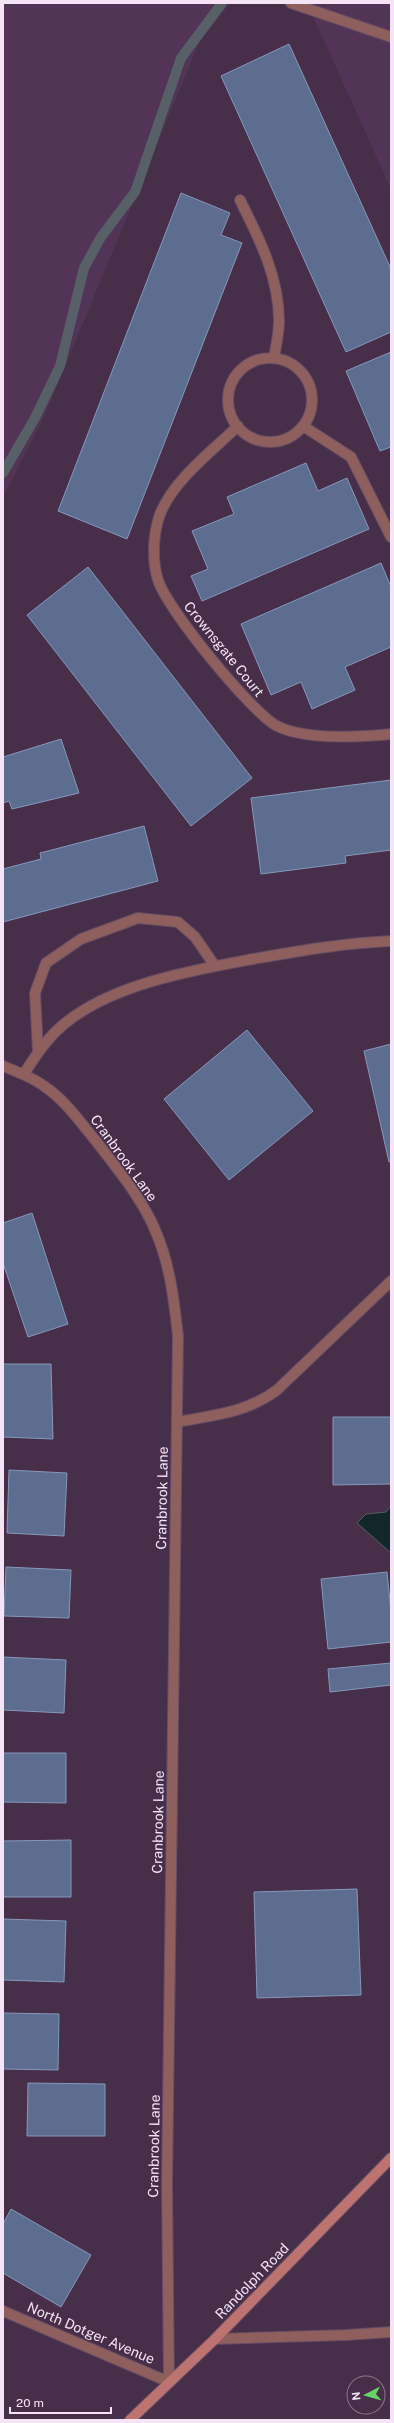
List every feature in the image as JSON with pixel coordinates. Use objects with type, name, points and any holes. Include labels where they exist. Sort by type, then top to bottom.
[{"type":"main road","name":"Randolph Road","points":[[130,2420],[215,2339],[391,2158]]},
{"type":"street","points":[[291,3],[391,37]]},
{"type":"street","points":[[240,200],[266,253],[272,272],[279,321],[274,358]]},
{"type":"street","points":[[274,358],[287,361],[298,368],[306,378],[312,403],[303,426],[294,434],[270,442],[258,440],[238,426],[231,414],[228,400],[231,386],[237,374],[248,364],[260,359],[274,358]]},
{"type":"street","name":"Crownsgate Court","points":[[238,426],[181,480],[159,516],[154,561],[158,581],[168,601],[184,625],[260,714],[278,726],[292,731],[350,738],[391,734]]},
{"type":"street","points":[[303,426],[351,457],[391,538]]},
{"type":"street","points":[[38,1052],[35,993],[46,962],[81,938],[138,918],[178,922],[195,937],[215,966]]},
{"type":"street","points":[[24,1074],[38,1052],[64,1024],[96,1004],[149,981],[215,966],[315,948],[391,941]]},
{"type":"street","name":"Cranbrook Lane","points":[[3,1066],[24,1074],[45,1086],[72,1111],[128,1182],[145,1207],[157,1233],[172,1284],[175,1306],[178,1336],[167,2185],[169,2382]]},
{"type":"street","points":[[177,1422],[239,1411],[264,1400],[277,1390],[391,1281]]},
{"type":"street","name":"North Dotger Avenue","points":[[3,2311],[169,2382]]},
{"type":"street","points":[[215,2339],[338,2336],[391,2332]]},
{"type":"shaded area","points":[[3,3],[230,3],[199,43],[45,415],[3,497]]},
{"type":"shaded area","points":[[307,3],[391,3],[391,190],[372,147]]},
{"type":"shaded area","points":[[391,1506],[391,1553],[357,1523],[366,1514],[386,1512]]},
{"type":"building","points":[[289,44],[391,269],[391,332],[346,352],[221,76]]},
{"type":"building","points":[[181,193],[230,213],[221,235],[242,243],[127,539],[58,511]]},
{"type":"building","points":[[391,352],[391,447],[380,451],[346,371]]},
{"type":"building","points":[[306,463],[318,491],[347,478],[369,529],[202,601],[191,576],[208,569],[192,531],[234,514],[227,497]]},
{"type":"building","points":[[381,563],[391,587],[391,647],[345,667],[355,690],[312,709],[301,682],[271,695],[241,624]]},
{"type":"building","points":[[88,567],[252,778],[191,826],[27,615]]},
{"type":"building","points":[[61,739],[79,793],[12,809],[9,801],[3,803],[3,757]]},
{"type":"building","points":[[391,780],[391,850],[345,856],[346,863],[261,874],[251,798]]},
{"type":"building","points":[[144,826],[158,881],[3,922],[3,869],[41,859],[40,853]]},
{"type":"building","points":[[247,1030],[313,1111],[229,1180],[164,1099]]},
{"type":"building","points":[[391,1044],[391,1162],[389,1162],[364,1051]]},
{"type":"building","points":[[32,1213],[68,1324],[28,1337],[3,1263],[3,1223]]},
{"type":"building","points":[[3,1364],[51,1364],[53,1439],[3,1437]]},
{"type":"building","points":[[333,1417],[391,1417],[391,1484],[333,1485]]},
{"type":"building","points":[[9,1470],[67,1473],[64,1536],[7,1533]]},
{"type":"building","points":[[6,1567],[71,1570],[69,1618],[4,1616]]},
{"type":"building","points":[[387,1572],[391,1611],[391,1642],[328,1649],[321,1579]]},
{"type":"building","points":[[3,1657],[66,1660],[64,1713],[3,1710]]},
{"type":"building","points":[[391,1663],[391,1685],[330,1692],[328,1669]]},
{"type":"building","points":[[3,1753],[66,1753],[66,1803],[3,1802]]},
{"type":"building","points":[[71,1840],[71,1897],[3,1897],[3,1841]]},
{"type":"building","points":[[357,1889],[361,1995],[257,1998],[254,1892]]},
{"type":"building","points":[[3,1919],[66,1921],[64,1982],[3,1980]]},
{"type":"building","points":[[3,2013],[59,2014],[58,2070],[3,2069]]},
{"type":"building","points":[[28,2083],[105,2084],[105,2136],[27,2136]]},
{"type":"building","points":[[11,2209],[91,2255],[61,2307],[3,2273],[3,2224]]},
{"type":"waterway","points":[[3,473],[35,418],[60,366],[84,268],[101,237],[135,192],[181,58],[222,3]]}]
